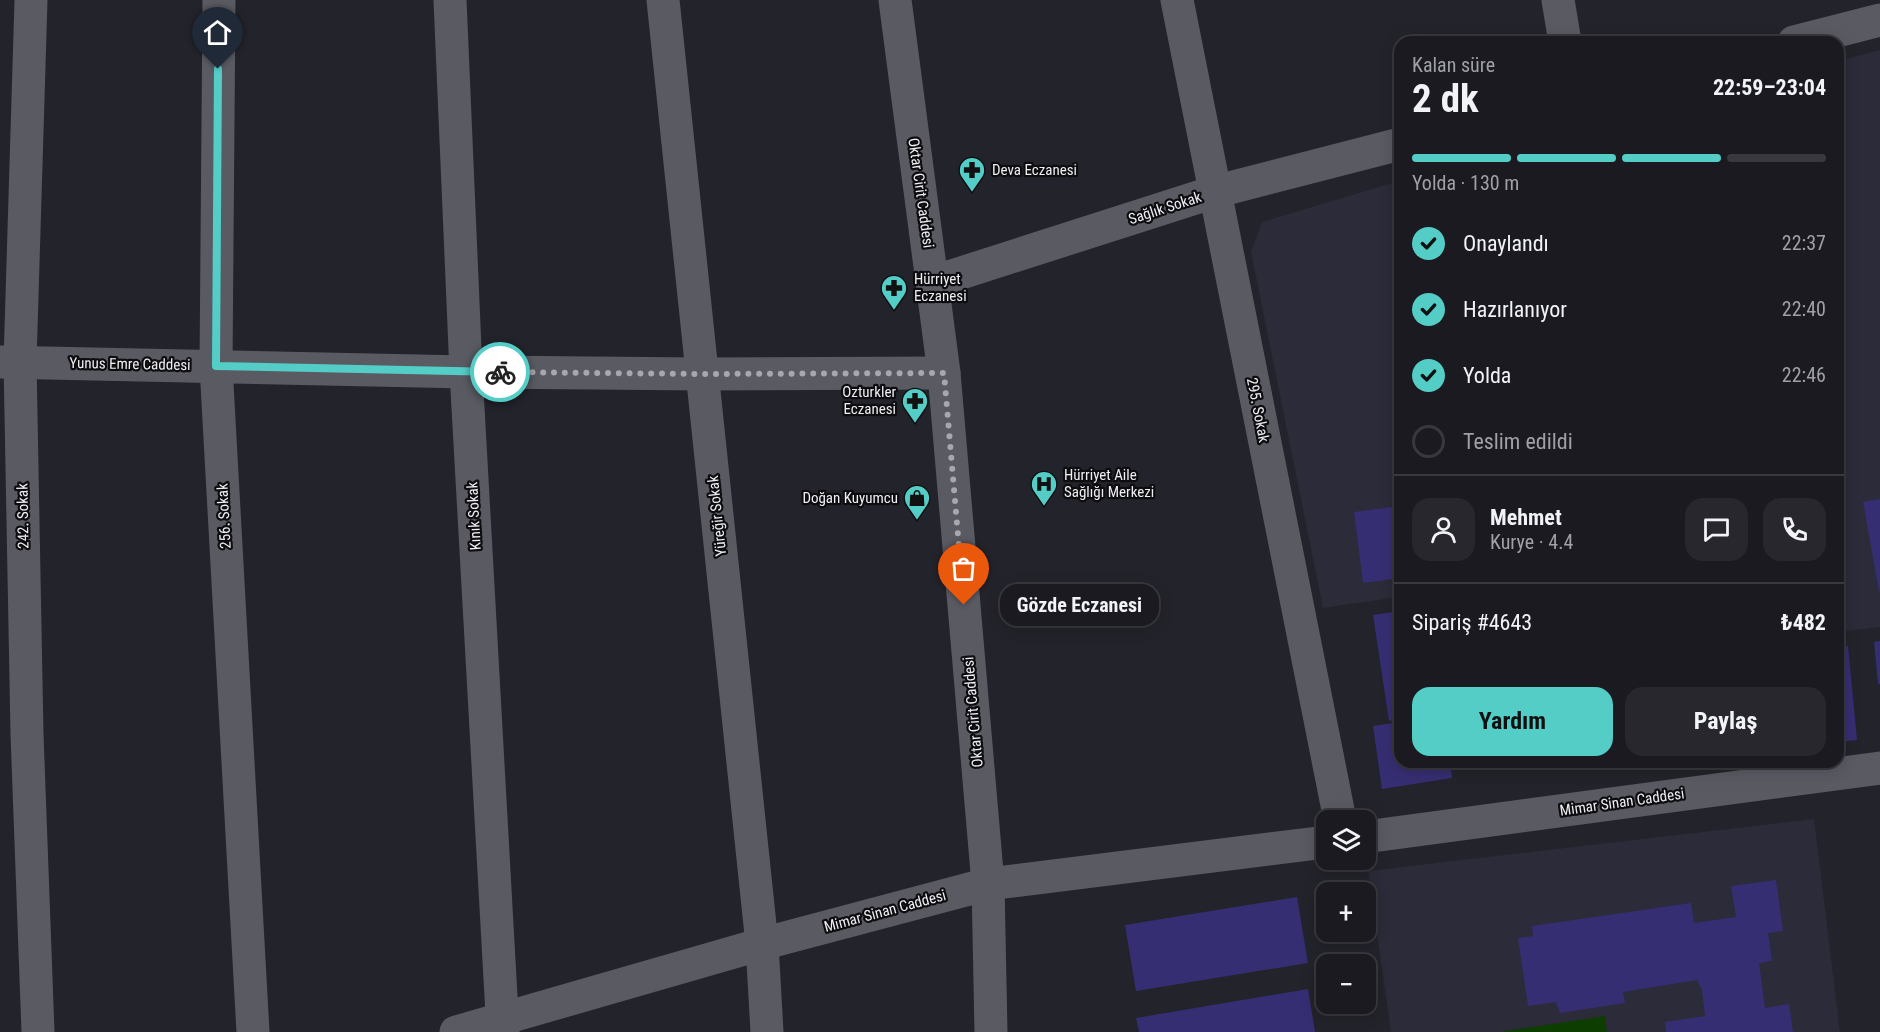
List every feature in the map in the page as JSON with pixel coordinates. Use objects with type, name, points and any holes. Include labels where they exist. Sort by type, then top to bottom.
[{"type":"street","name":"242. Sokak","points":[[32,0],[10,362],[38,1032]]},
{"type":"street","name":"256. Sokak","points":[[219,0],[216,366],[253,1032]]},
{"type":"street","name":"Kınık Sokak","points":[[450,0],[466,372],[502,1026]]},
{"type":"street","name":"Yüreğir Sokak","points":[[663,0],[762,944],[767,1032]]},
{"type":"street","name":"Oktar Cirit Caddesi","points":[[896,0],[944,373],[988,884],[991,1032]]},
{"type":"street","name":"295. Sokak","points":[[1177,0],[1338,810]]},
{"type":"street","points":[[1558,0],[1564,36]]},
{"type":"street","points":[[1817,36],[1880,20]]},
{"type":"street","name":"Sağlık Sokak","points":[[933,282],[1214,192],[1394,146]]},
{"type":"street","name":"Yunus Emre Caddesi","points":[[10,362],[466,372],[944,373]]},
{"type":"street","name":"Mimar Sinan Caddesi","points":[[1376,836],[1880,768]]},
{"type":"street","name":"Mimar Sinan Caddesi","points":[[456,1032],[502,1026],[762,944],[988,884],[1316,843]]},
{"type":"shaded area","points":[[1880,50],[1880,627],[1844,631],[1844,59]]},
{"type":"shaded area","points":[[1394,182],[1394,598],[1323,608],[1251,252],[1262,222]]},
{"type":"shaded area","points":[[1814,819],[1840,1032],[1391,1032],[1376,927],[1376,882],[1370,882],[1368,871]]},
{"type":"green space","points":[[1605,1016],[1607,1032],[1499,1032]]},
{"type":"building","points":[[1880,499],[1880,591],[1879,591],[1863,502]]},
{"type":"building","points":[[1394,507],[1394,579],[1363,583],[1354,512]]},
{"type":"building","points":[[1394,612],[1394,720],[1389,721],[1373,615]]},
{"type":"building","points":[[1880,641],[1880,684],[1878,684],[1874,642]]},
{"type":"building","points":[[1844,646],[1848,646],[1857,740],[1844,741]]},
{"type":"building","points":[[1394,723],[1394,768],[1451,768],[1452,778],[1382,789],[1373,726]]},
{"type":"building","points":[[1776,880],[1783,931],[1768,933],[1772,961],[1759,963],[1765,1008],[1789,1004],[1793,1032],[1666,1032],[1665,1022],[1705,1016],[1702,990],[1697,980],[1623,992],[1625,1003],[1560,1013],[1556,1002],[1528,1006],[1518,938],[1533,936],[1532,926],[1691,903],[1694,923],[1736,917],[1731,886]]},
{"type":"building","points":[[1297,897],[1308,963],[1136,991],[1125,925]]},
{"type":"building","points":[[1308,989],[1315,1032],[1139,1032],[1136,1018]]},
{"type":"way so far","points":[[500,372],[944,373],[964,605]]},
{"type":"place","name":"Deva Eczanesi","points":[[972,193]]},
{"type":"place","name":"Hürriyet Eczanesi","points":[[894,311]]},
{"type":"place","name":"Ozturkler Eczanesi","points":[[915,424]]},
{"type":"place","name":"Hürriyet Aile Sağlığı Merkezi","points":[[1044,507]]},
{"type":"place","name":"Doğan Kuyumcu","points":[[917,521]]},
{"type":"place","name":"Gözde Eczanesi","points":[[964,605]]},
{"type":"route","points":[[218,69],[216,366],[500,372]]}]
